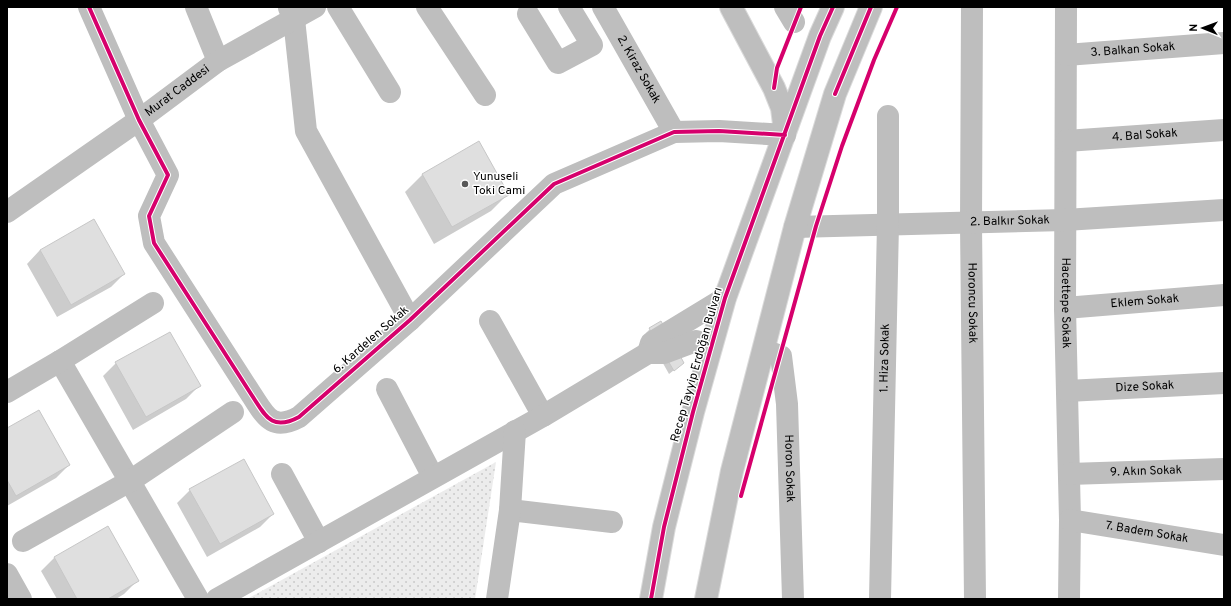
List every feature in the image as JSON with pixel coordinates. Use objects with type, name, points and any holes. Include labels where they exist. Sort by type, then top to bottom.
[{"type":"street","points":[[89,7],[139,120]]},
{"type":"street","points":[[196,7],[218,61]]},
{"type":"street","name":"Murat Caddesi","points":[[7,212],[139,120],[218,61],[291,13],[315,7]]},
{"type":"street","points":[[338,7],[390,92]]},
{"type":"street","points":[[427,7],[485,95]]},
{"type":"street","points":[[568,7],[592,45]]},
{"type":"street","name":"2. Kiraz Sokak","points":[[603,7],[674,132]]},
{"type":"street","points":[[731,7],[774,88],[782,108],[785,135]]},
{"type":"street","name":"Recep Tayyip Erdoğan Bulvarı","points":[[651,599],[664,527],[725,298],[820,36],[833,7]]},
{"type":"street","points":[[706,599],[732,471],[795,227],[835,94],[871,7]]},
{"type":"street","name":"Horoncu Sokak","points":[[972,7],[971,224],[975,599]]},
{"type":"street","name":"Hacettepe Sokak","points":[[1066,7],[1065,308],[1070,520],[1069,599]]},
{"type":"street","points":[[291,13],[306,131],[410,320]]},
{"type":"street","points":[[528,14],[558,63],[616,31]]},
{"type":"street","name":"3. Balkan Sokak","points":[[1066,55],[1224,43]]},
{"type":"street","name":"1. Hiza Sokak","points":[[880,599],[888,224],[888,116]]},
{"type":"street","name":"6. Kardelen Sokak","points":[[139,120],[168,175],[150,216],[154,243],[251,394],[266,416],[276,423],[288,423],[299,417],[410,320],[554,184],[674,132],[719,131],[785,135]]},
{"type":"street","name":"4. Bal Sokak","points":[[1066,141],[1224,130]]},
{"type":"street","name":"2. Balkır Sokak","points":[[795,227],[888,224],[971,224],[1224,210]]},
{"type":"street","name":"Eklem Sokak","points":[[1065,308],[1224,295]]},
{"type":"street","points":[[648,353],[651,342],[725,298]]},
{"type":"street","points":[[7,392],[60,362],[153,303]]},
{"type":"street","points":[[490,321],[543,416]]},
{"type":"street","points":[[217,599],[515,432],[648,353],[664,353],[696,341],[711,347]]},
{"type":"street","name":"Horon Sokak","points":[[764,350],[781,356],[787,404],[792,599]]},
{"type":"street","points":[[60,362],[198,599]]},
{"type":"street","name":"Dize Sokak","points":[[1066,392],[1224,383]]},
{"type":"street","points":[[387,389],[433,477]]},
{"type":"street","points":[[23,541],[130,481],[233,412]]},
{"type":"street","points":[[497,599],[510,510],[515,432]]},
{"type":"street","name":"9. Akın Sokak","points":[[1068,474],[1224,469]]},
{"type":"street","points":[[282,474],[319,542]]},
{"type":"street","points":[[510,510],[612,522]]},
{"type":"street","name":"7. Badem Sokak","points":[[1070,520],[1224,545]]},
{"type":"street","points":[[7,574],[21,599]]},
{"type":"shaded area","points":[[496,462],[475,599],[247,599]]},
{"type":"building","name":"Yunuseli Toki Cami","points":[[479,141],[509,195],[452,227],[422,174]]},
{"type":"building","points":[[94,219],[125,274],[71,305],[40,250]]},
{"type":"building","points":[[661,321],[684,363],[674,371],[649,328]]},
{"type":"building","points":[[170,332],[201,386],[146,417],[115,362]]},
{"type":"building","points":[[39,410],[70,465],[16,496],[7,480],[7,428]]},
{"type":"building","points":[[244,459],[274,514],[220,544],[189,489]]},
{"type":"building","points":[[108,526],[139,581],[108,599],[77,599],[54,557]]},
{"type":"cycle path","points":[[89,7],[139,120],[168,175],[149,216],[154,243],[260,409],[275,422],[282,423],[299,417],[410,320],[554,184],[674,132],[719,131],[785,135]]},
{"type":"cycle path","points":[[774,88],[777,68],[801,7]]},
{"type":"cycle path","points":[[651,599],[664,527],[693,412],[725,298],[820,36],[833,7]]},
{"type":"cycle path","points":[[835,94],[871,7]]},
{"type":"cycle path","points":[[741,496],[816,226],[842,146],[874,60],[897,7]]},
{"type":"place","name":"Yunuseli Toki Cami","points":[[465,184]]}]
